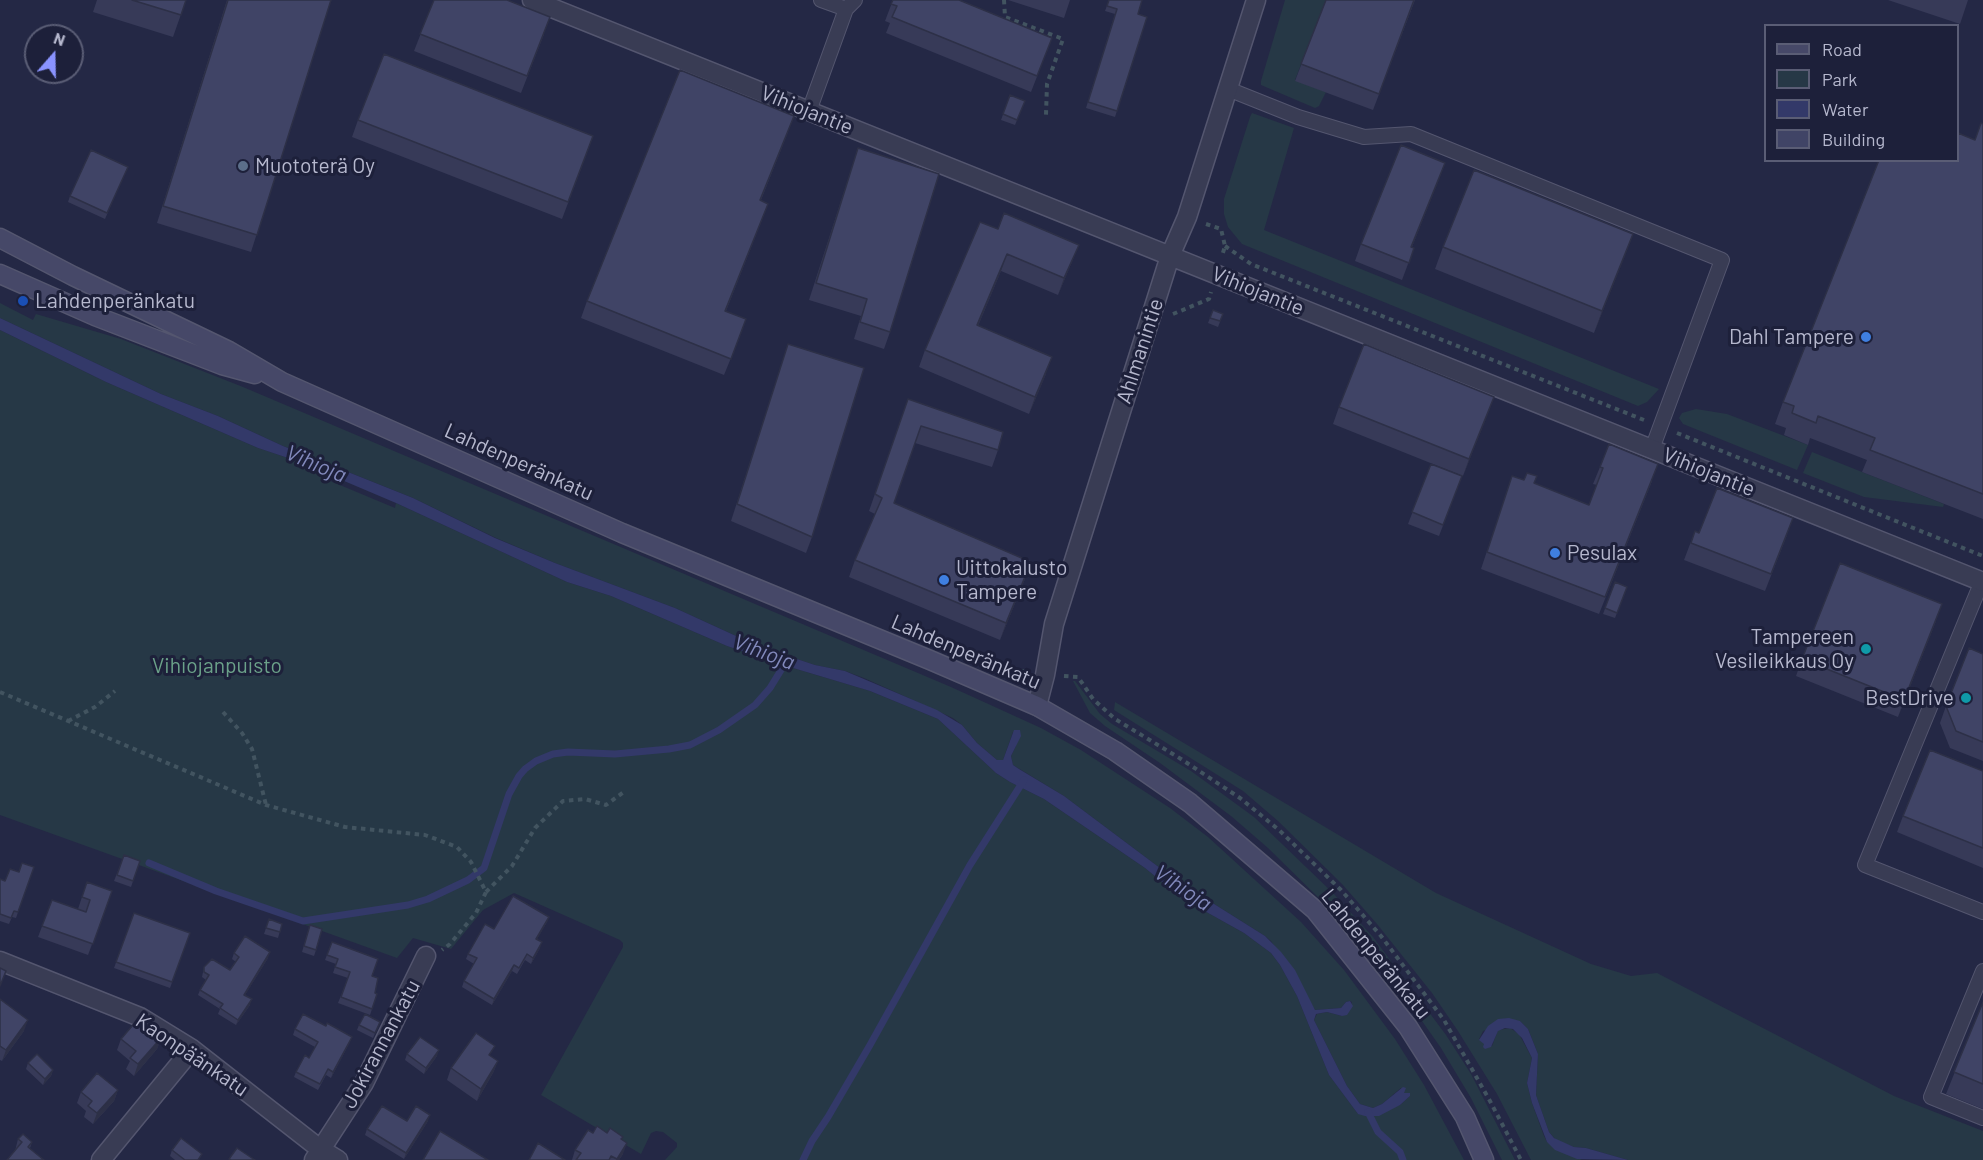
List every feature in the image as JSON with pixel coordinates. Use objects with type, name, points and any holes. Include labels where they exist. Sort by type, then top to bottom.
[{"type":"main road","name":"Lahdenperänkatu","points":[[0,238],[220,347],[282,382],[622,533],[1037,706],[1115,751],[1190,803],[1315,910],[1408,1027],[1464,1117],[1484,1160]]},
{"type":"main road","name":"Lahdenperänkatu","points":[[0,274],[95,316],[222,365],[282,382]]},
{"type":"street","name":"Vihiojantie","points":[[532,0],[1983,581]]},
{"type":"street","name":"Ahlmanintie","points":[[1037,706],[1054,624],[1170,256],[1187,217],[1256,0]]},
{"type":"street","name":"Jokirannankatu","points":[[317,1155],[364,1083],[426,956]]},
{"type":"street","name":"Kaonpäänkatu","points":[[0,961],[140,1017],[192,1050],[317,1155],[338,1160]]},
{"type":"street","points":[[101,1160],[192,1050]]},
{"type":"lane","points":[[809,111],[851,4],[821,0]]},
{"type":"lane","points":[[1228,89],[1298,117],[1364,137],[1411,134],[1722,260],[1652,449]]},
{"type":"lane","points":[[1983,581],[1865,865],[1983,912]]},
{"type":"lane","points":[[1983,971],[1931,1097],[1983,1118]]},
{"type":"path","points":[[1004,0],[1005,16],[1062,39],[1047,84],[1046,115]]},
{"type":"path","points":[[1225,246],[1251,264],[1983,556]]},
{"type":"path","points":[[993,666],[1045,675]]},
{"type":"path","points":[[67,721],[95,708],[115,690]]},
{"type":"path","points":[[0,692],[266,805],[345,827],[432,836],[457,847],[471,862],[486,892]]},
{"type":"path","points":[[223,712],[242,733],[260,765],[266,805]]},
{"type":"path","points":[[426,956],[450,944],[476,913],[486,892],[512,866],[536,828],[563,801],[585,799],[606,805],[625,791]]},
{"type":"green space","points":[[1285,0],[1326,0],[1295,80],[1326,92],[1319,106],[1315,108],[1261,85]]},
{"type":"green space","points":[[1252,113],[1294,128],[1264,230],[1659,389],[1647,402],[1638,406],[1242,244],[1228,227],[1224,214],[1224,199]]},
{"type":"green space","name":"Vihiojanpuisto","points":[[0,303],[33,320],[36,314],[121,339],[243,387],[951,687],[1041,728],[1081,750],[1170,808],[1208,837],[1301,922],[1344,970],[1395,1039],[1424,1085],[1464,1160],[665,1160],[677,1147],[677,1143],[663,1132],[651,1133],[641,1154],[541,1095],[623,947],[620,940],[514,893],[483,910],[451,949],[413,938],[397,958],[0,815],[0,330],[106,382],[258,448],[297,461],[328,480],[395,508],[396,503],[567,582],[611,596],[727,646],[870,691],[938,719],[996,773],[1044,799],[1145,868],[1183,899],[1244,933],[1271,953],[1297,996],[1329,1075],[1358,1114],[1400,1105],[1410,1096],[1408,1093],[1404,1094],[1401,1088],[1382,1104],[1373,1108],[1360,1104],[1347,1086],[1314,1020],[1317,1014],[1327,1012],[1342,1016],[1352,1003],[1351,1001],[1346,1002],[1341,1008],[1315,1010],[1271,941],[1265,936],[1176,880],[1064,796],[1013,765],[1011,756],[1016,746],[1013,732],[1003,760],[997,760],[953,718],[864,678],[758,646],[675,608],[555,563],[496,538],[413,498],[161,394],[0,318]]},
{"type":"green space","points":[[1696,409],[1727,414],[1808,445],[1797,470],[1683,424],[1679,418],[1682,413]]},
{"type":"green space","points":[[1812,452],[1944,504],[1943,507],[1864,497],[1803,473]]},
{"type":"green space","points":[[1073,681],[1100,714],[1112,724],[1191,771],[1254,817],[1333,893],[1373,937],[1446,1035],[1471,1074],[1515,1160],[1502,1160],[1471,1098],[1441,1048],[1410,1004],[1366,949],[1326,905],[1268,848],[1231,816],[1090,713]]},
{"type":"green space","points":[[1115,702],[1436,893],[1591,964],[1631,976],[1657,973],[1894,1096],[1983,1131],[1983,1160],[1628,1160],[1586,1148],[1574,1147],[1556,1140],[1549,1132],[1536,1095],[1538,1054],[1528,1029],[1520,1021],[1483,1031],[1479,1039],[1492,1046],[1498,1030],[1510,1028],[1519,1034],[1532,1058],[1527,1083],[1547,1142],[1582,1160],[1531,1160],[1497,1094],[1432,993],[1342,884],[1278,821],[1243,791],[1114,710]]},
{"type":"water","name":"Vihioja","points":[[0,318],[161,394],[413,498],[495,538],[675,608],[758,646],[815,665],[845,671],[937,710],[962,725],[977,743],[997,760],[1003,760],[1014,730],[1020,730],[1021,736],[1011,756],[1013,765],[1064,796],[1176,880],[1265,936],[1295,970],[1315,1010],[1341,1008],[1350,1001],[1353,1006],[1347,1015],[1327,1012],[1316,1014],[1314,1020],[1347,1086],[1360,1104],[1373,1108],[1382,1104],[1403,1087],[1406,1088],[1404,1093],[1410,1093],[1410,1096],[1400,1105],[1379,1116],[1358,1114],[1329,1075],[1297,996],[1271,953],[1244,933],[1183,899],[1145,868],[1044,799],[996,773],[938,719],[870,691],[727,646],[611,596],[567,582],[396,503],[297,461],[258,448],[106,382],[0,330]]},
{"type":"water","points":[[1509,1018],[1520,1021],[1528,1029],[1538,1054],[1536,1095],[1549,1132],[1554,1138],[1574,1147],[1586,1148],[1628,1160],[1577,1159],[1555,1150],[1547,1142],[1527,1083],[1532,1058],[1522,1038],[1513,1029],[1505,1028],[1498,1031],[1491,1047],[1485,1049],[1484,1044],[1479,1040],[1488,1026],[1498,1019]]},
{"type":"building","points":[[132,0],[186,0],[181,15]]},
{"type":"building","points":[[228,0],[331,0],[257,235],[163,206]]},
{"type":"building","points":[[434,0],[507,0],[550,17],[527,76],[420,34]]},
{"type":"building","points":[[893,0],[959,0],[1052,38],[1037,76],[892,17],[897,6],[891,4]]},
{"type":"building","points":[[1109,0],[1142,0],[1138,14],[1147,17],[1117,111],[1088,102],[1117,9],[1107,6]]},
{"type":"building","points":[[1326,0],[1414,0],[1379,94],[1301,64]]},
{"type":"building","points":[[384,54],[593,136],[568,202],[358,120]]},
{"type":"building","points":[[680,70],[794,116],[760,200],[768,204],[725,311],[746,319],[731,359],[587,301]]},
{"type":"building","points":[[1010,95],[1025,101],[1017,120],[1003,114]]},
{"type":"building","points":[[1981,123],[1983,124],[1983,494],[1870,450],[1875,438],[1818,416],[1816,423],[1792,413],[1794,406],[1783,402],[1878,162],[1959,162],[1959,133],[1975,140]]},
{"type":"building","points":[[1401,145],[1445,163],[1411,247],[1414,248],[1409,263],[1361,244]]},
{"type":"building","points":[[858,148],[939,174],[890,332],[860,322],[867,299],[816,283]]},
{"type":"building","points":[[91,150],[128,167],[107,213],[70,196]]},
{"type":"building","points":[[1474,170],[1633,234],[1602,311],[1443,247]]},
{"type":"building","points":[[1004,213],[1079,245],[1064,278],[1007,254],[977,325],[1052,357],[1035,397],[925,350],[980,222],[998,229]]},
{"type":"building","points":[[1213,310],[1223,314],[1220,321],[1210,318]]},
{"type":"building","points":[[788,344],[864,368],[812,537],[737,504]]},
{"type":"building","points":[[1364,344],[1494,397],[1469,459],[1339,407]]},
{"type":"building","points":[[908,399],[1003,432],[998,450],[921,426],[894,503],[1031,562],[1006,623],[855,560],[882,498],[875,494]]},
{"type":"building","name":"Pesulax","points":[[1609,444],[1658,464],[1605,597],[1487,552],[1512,476],[1524,480],[1527,473],[1537,476],[1534,483],[1589,505]]},
{"type":"building","points":[[1431,464],[1462,476],[1443,525],[1412,512]]},
{"type":"building","points":[[1717,488],[1793,518],[1771,574],[1691,543],[1695,531],[1699,533]]},
{"type":"building","name":"Tampereen Vesileikkaus Oy","points":[[1840,563],[1942,604],[1904,700],[1802,659]]},
{"type":"building","points":[[1615,582],[1627,587],[1617,613],[1605,608]]},
{"type":"building","name":"BestDrive","points":[[1969,648],[1983,654],[1983,742],[1956,731],[1946,706]]},
{"type":"building","points":[[1930,750],[1983,771],[1983,848],[1903,816]]},
{"type":"building","points":[[124,855],[140,861],[133,881],[117,875]]},
{"type":"building","points":[[22,863],[34,867],[18,912],[14,911],[11,918],[0,914],[0,879],[5,881],[10,869],[19,872]]},
{"type":"building","points":[[87,882],[112,891],[93,944],[42,926],[52,900],[86,912],[90,900],[82,897]]},
{"type":"building","points":[[513,896],[549,917],[536,939],[542,942],[533,958],[527,954],[519,968],[514,965],[494,999],[464,981],[477,958],[468,954],[485,924],[494,929]]},
{"type":"building","points":[[134,913],[190,933],[172,982],[116,962]]},
{"type":"building","points":[[269,919],[282,924],[280,932],[266,928]]},
{"type":"building","points":[[310,925],[322,929],[316,950],[304,946]]},
{"type":"building","points":[[245,936],[270,952],[244,995],[252,999],[238,1020],[220,1008],[223,1004],[200,990],[209,975],[204,972],[204,967],[212,959],[230,970],[239,957],[234,953]]},
{"type":"building","points":[[332,942],[378,959],[372,976],[378,978],[375,993],[377,994],[372,1009],[341,997],[350,972],[335,967],[338,959],[327,955]]},
{"type":"building","points":[[0,968],[6,971],[0,986]]},
{"type":"building","points":[[0,999],[28,1020],[6,1050],[0,1046]]},
{"type":"building","points":[[1983,1002],[1983,1084],[1954,1072]]},
{"type":"building","points":[[303,1014],[326,1026],[327,1023],[352,1037],[333,1072],[328,1069],[320,1084],[296,1072],[305,1055],[309,1058],[318,1042],[295,1029]]},
{"type":"building","points":[[365,1014],[380,1022],[375,1033],[359,1025]]},
{"type":"building","points":[[138,1019],[161,1038],[138,1064],[130,1058],[136,1051],[121,1039]]},
{"type":"building","points":[[476,1033],[495,1046],[489,1055],[498,1061],[481,1089],[451,1068]]},
{"type":"building","points":[[420,1037],[439,1050],[426,1068],[407,1054]]},
{"type":"building","points":[[37,1054],[53,1070],[45,1079],[28,1063]]},
{"type":"building","points":[[97,1073],[118,1090],[97,1113],[88,1106],[92,1101],[81,1092]]},
{"type":"building","points":[[382,1106],[407,1121],[416,1106],[430,1115],[406,1153],[367,1129]]},
{"type":"building","points":[[597,1126],[607,1133],[610,1128],[623,1137],[621,1139],[627,1143],[617,1159],[611,1156],[609,1160],[576,1160],[581,1153],[575,1150],[588,1130],[593,1133]]},
{"type":"building","points":[[440,1131],[488,1160],[423,1160]]},
{"type":"building","points":[[23,1134],[32,1142],[28,1147],[44,1160],[7,1160],[22,1142],[18,1139]]},
{"type":"building","points":[[181,1138],[202,1154],[198,1160],[185,1160],[172,1150]]},
{"type":"building","points":[[538,1143],[565,1160],[529,1160]]},
{"type":"building","points":[[237,1148],[255,1160],[229,1159]]},
{"type":"waterway","name":"Vihioja","points":[[149,863],[216,891],[303,921],[408,905],[428,899],[468,880],[484,868],[509,794],[519,776],[536,761],[553,754],[568,752],[615,754],[690,745],[719,730],[755,705],[770,688],[786,662]]},
{"type":"waterway","points":[[803,1160],[970,865],[1024,780]]},
{"type":"waterway","points":[[1368,1112],[1378,1132],[1400,1152],[1403,1160]]},
{"type":"place","name":"Muototerä Oy","points":[[243,166]]},
{"type":"place","name":"Lahdenperänkatu","points":[[23,301]]},
{"type":"place","name":"Dahl Tampere","points":[[1866,337]]},
{"type":"place","name":"Pesulax","points":[[1555,553]]},
{"type":"place","name":"Uittokalusto Tampere","points":[[944,580]]},
{"type":"place","name":"Tampereen Vesileikkaus Oy","points":[[1866,649]]},
{"type":"place","name":"BestDrive","points":[[1966,698]]}]
